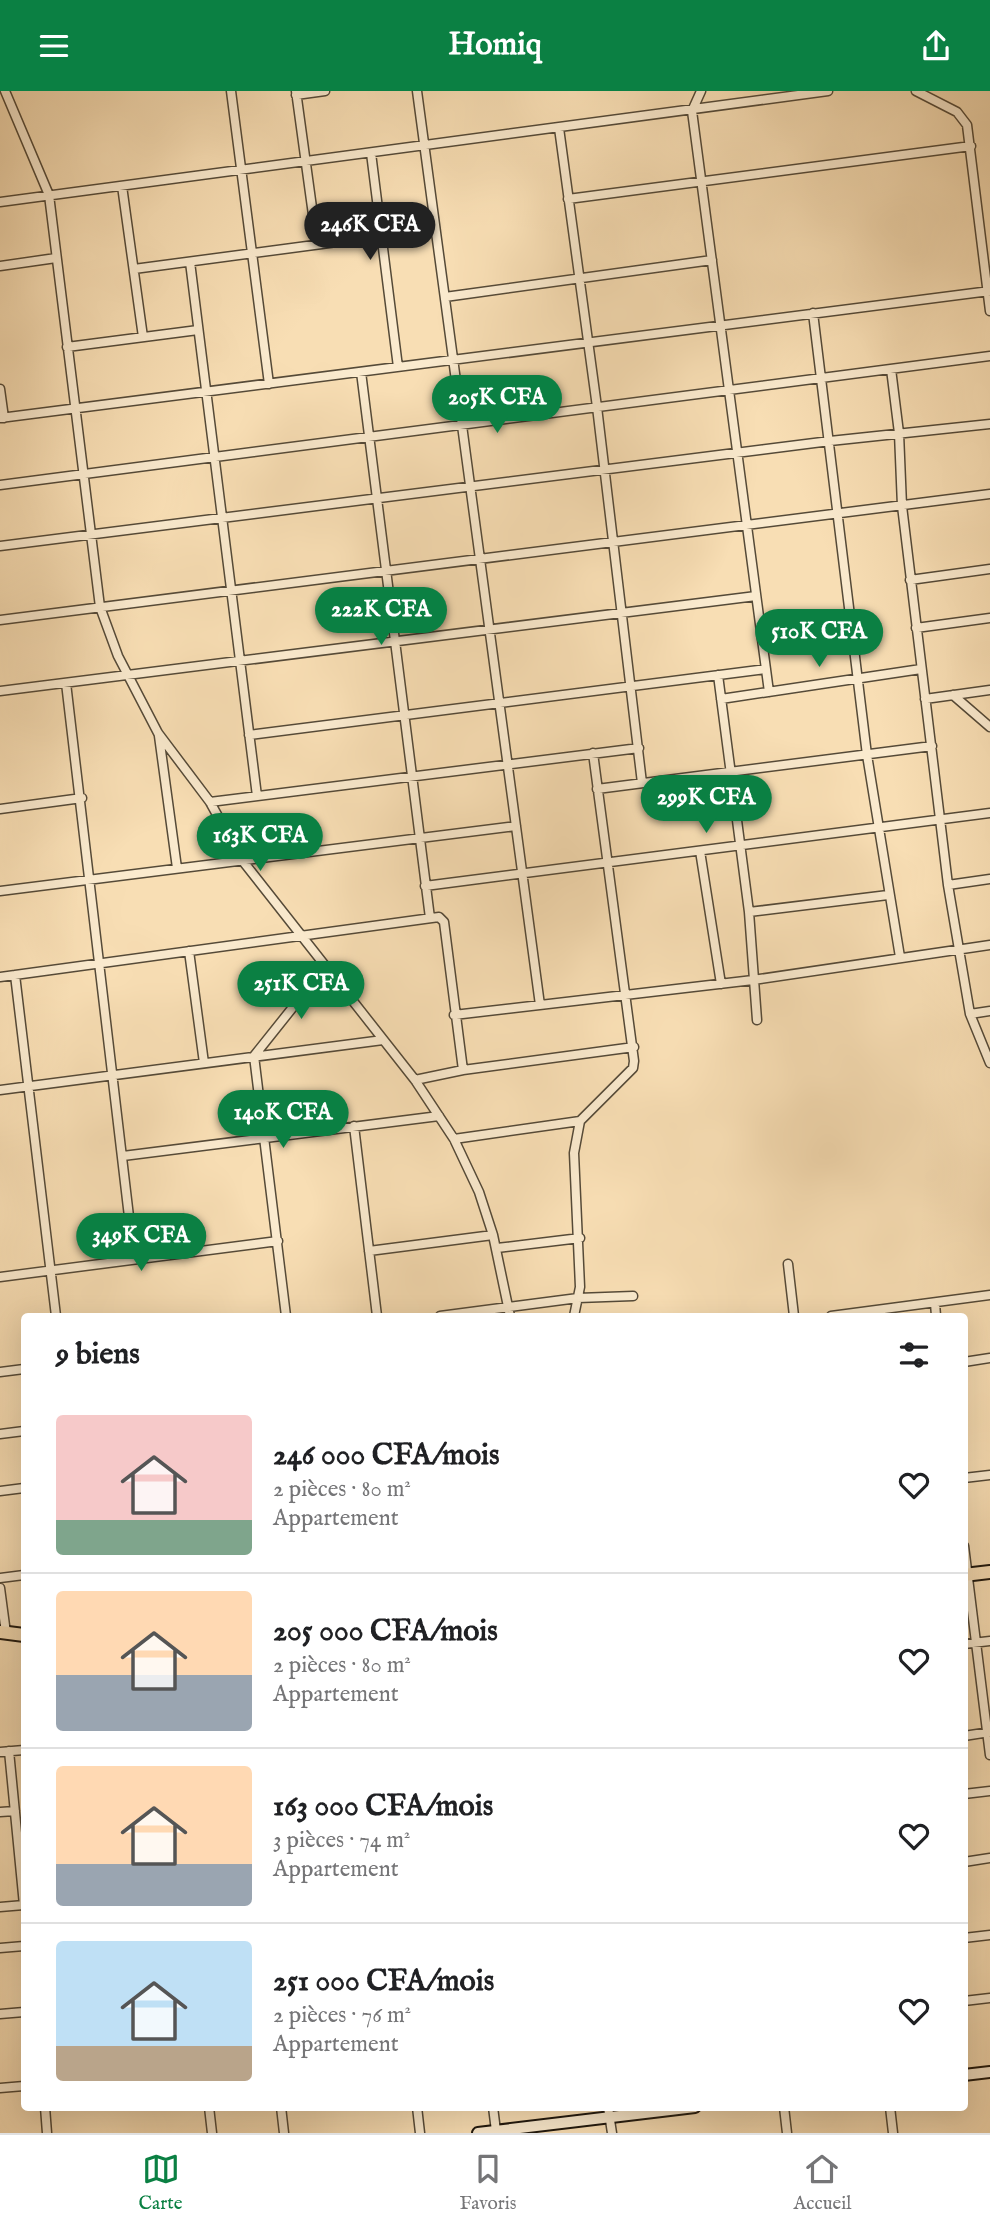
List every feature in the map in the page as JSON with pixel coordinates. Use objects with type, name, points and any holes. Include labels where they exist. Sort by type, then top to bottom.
[{"type":"main road","points":[[968,1575],[990,1572]]},
{"type":"main road","points":[[3,1632],[21,1635]]},
{"type":"street","points":[[5,91],[48,195],[100,607],[128,675],[158,733],[210,802],[242,860],[415,1080],[454,1139],[479,1192],[493,1235],[509,1312],[578,1298],[633,1296]]},
{"type":"street","points":[[231,91],[270,384]]},
{"type":"street","points":[[317,244],[296,93],[325,91]]},
{"type":"street","points":[[417,91],[540,1005]]},
{"type":"street","points":[[701,91],[692,111],[769,692]]},
{"type":"street","points":[[0,202],[828,91]]},
{"type":"street","points":[[916,91],[957,112],[967,125],[990,311]]},
{"type":"street","points":[[559,128],[586,343],[597,407],[642,783]]},
{"type":"street","points":[[568,199],[971,146]]},
{"type":"street","points":[[371,153],[398,367]]},
{"type":"street","points":[[122,186],[143,337]]},
{"type":"street","points":[[134,269],[382,236]]},
{"type":"street","points":[[0,266],[56,258]]},
{"type":"street","points":[[444,297],[712,260]]},
{"type":"street","points":[[190,262],[257,796]]},
{"type":"street","points":[[0,389],[2,418],[988,292]]},
{"type":"street","points":[[813,313],[840,513],[867,755],[900,957]]},
{"type":"street","points":[[67,347],[198,330]]},
{"type":"street","points":[[0,485],[990,356]]},
{"type":"street","points":[[891,369],[899,432],[902,506],[910,580],[948,885],[970,1014],[990,1063]]},
{"type":"street","points":[[360,372],[430,918]]},
{"type":"street","points":[[0,546],[899,432],[990,423]]},
{"type":"street","points":[[0,620],[990,494]]},
{"type":"street","points":[[910,580],[990,569]]},
{"type":"street","points":[[0,691],[756,596]]},
{"type":"street","points":[[916,628],[990,618]]},
{"type":"street","points":[[249,735],[766,669]]},
{"type":"street","points":[[722,699],[921,669]]},
{"type":"street","points":[[718,675],[749,912],[757,1020]]},
{"type":"street","points":[[66,683],[82,798],[134,1259]]},
{"type":"street","points":[[925,699],[990,690]]},
{"type":"street","points":[[953,695],[990,727]]},
{"type":"street","points":[[158,733],[177,869]]},
{"type":"street","points":[[597,789],[932,746]]},
{"type":"street","points":[[210,802],[639,748]]},
{"type":"street","points":[[575,1313],[578,1298],[580,1238],[574,1153],[580,1121],[633,1067],[634,1047],[593,753]]},
{"type":"street","points":[[0,809],[82,798]]},
{"type":"street","points":[[425,886],[990,813]]},
{"type":"street","points":[[0,891],[516,826]]},
{"type":"street","points":[[700,851],[721,984]]},
{"type":"street","points":[[948,885],[990,879]]},
{"type":"street","points":[[749,912],[888,895]]},
{"type":"street","points":[[0,977],[439,917],[444,922],[463,1070]]},
{"type":"street","points":[[454,1015],[753,980],[990,945]]},
{"type":"street","points":[[189,951],[204,1063]]},
{"type":"street","points":[[286,1313],[267,1137],[254,1056],[326,967]]},
{"type":"street","points":[[15,975],[56,1313]]},
{"type":"street","points":[[970,1014],[990,1011]]},
{"type":"street","points":[[0,1090],[383,1040]]},
{"type":"street","points":[[415,1080],[463,1070],[634,1047]]},
{"type":"street","points":[[122,1156],[439,1116]]},
{"type":"street","points":[[454,1139],[580,1121]]},
{"type":"street","points":[[354,1126],[377,1313]]},
{"type":"street","points":[[369,1251],[493,1235]]},
{"type":"street","points":[[497,1248],[580,1238]]},
{"type":"street","points":[[0,1276],[278,1241]]},
{"type":"street","points":[[788,1264],[794,1313]]},
{"type":"street","points":[[855,1313],[990,1296]]},
{"type":"street","points":[[934,1303],[936,1313]]},
{"type":"street","points":[[968,1361],[990,1358]]},
{"type":"street","points":[[0,1372],[21,1369]]},
{"type":"street","points":[[0,1434],[21,1431]]},
{"type":"street","points":[[968,1478],[990,1475]]},
{"type":"street","points":[[0,1491],[21,1488]]},
{"type":"street","points":[[0,1578],[21,1575]]},
{"type":"street","points":[[0,1588],[3,1632]]},
{"type":"street","points":[[968,1589],[990,1755]]},
{"type":"street","points":[[968,1644],[990,1641]]},
{"type":"street","points":[[968,1736],[989,1733]]},
{"type":"street","points":[[4,1752],[15,1811],[21,1874]]},
{"type":"street","points":[[968,1794],[990,1791]]},
{"type":"street","points":[[0,1812],[15,1811]]},
{"type":"street","points":[[968,1862],[990,1859]]},
{"type":"street","points":[[0,1907],[21,1905]]},
{"type":"street","points":[[968,1938],[990,1935]]},
{"type":"street","points":[[0,1948],[21,1946]]},
{"type":"street","points":[[968,2001],[990,1998]]},
{"type":"street","points":[[0,2014],[21,2012]]},
{"type":"street","points":[[968,2075],[990,2072]]},
{"type":"street","points":[[0,2088],[21,2085]]},
{"type":"street","points":[[45,2111],[47,2133]]},
{"type":"street","points":[[209,2111],[212,2133]]},
{"type":"street","points":[[281,2111],[284,2133]]},
{"type":"street","points":[[417,2111],[420,2133]]},
{"type":"street","points":[[494,2111],[496,2131]]},
{"type":"street","points":[[784,2111],[787,2133]]},
{"type":"street","points":[[890,2111],[893,2133]]},
{"type":"street","points":[[478,2133],[609,2112],[611,2133]]}]
